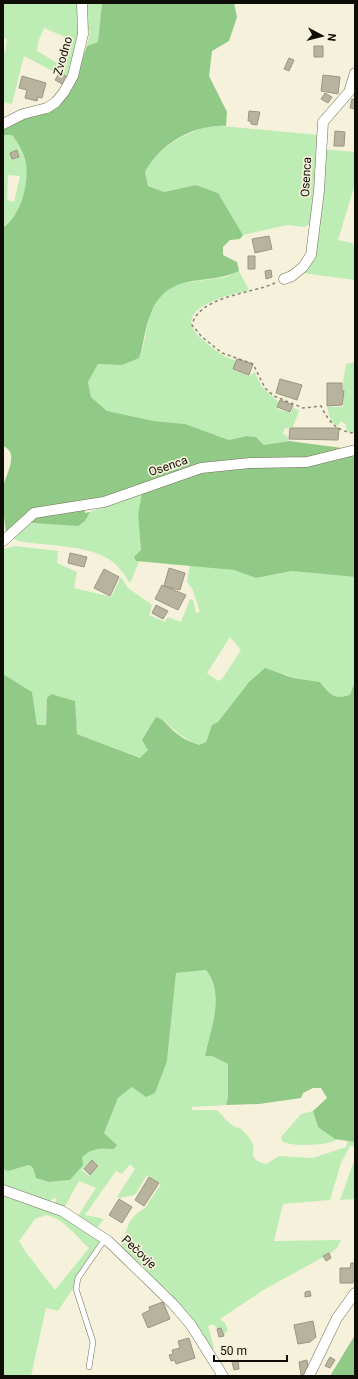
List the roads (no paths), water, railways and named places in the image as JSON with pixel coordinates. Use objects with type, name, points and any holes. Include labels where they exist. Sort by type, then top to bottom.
[{"type":"street","name":"Zvodno","points":[[3,124],[23,114],[47,108],[56,102],[64,92],[73,76],[83,34],[82,3]]},
{"type":"street","name":"Osenca","points":[[284,279],[292,276],[304,267],[311,255],[319,191],[323,122],[349,92],[355,73]]},
{"type":"street","name":"Osenca","points":[[3,542],[34,513],[104,502],[201,468],[250,463],[307,462],[355,450]]},
{"type":"street","name":"Pečovje","points":[[3,1190],[62,1211],[105,1239],[158,1287],[173,1304],[191,1325],[223,1376]]},
{"type":"street","points":[[309,1376],[337,1318],[355,1293]]},
{"type":"lane","points":[[89,1367],[93,1342],[76,1289],[78,1278],[105,1239]]}]
